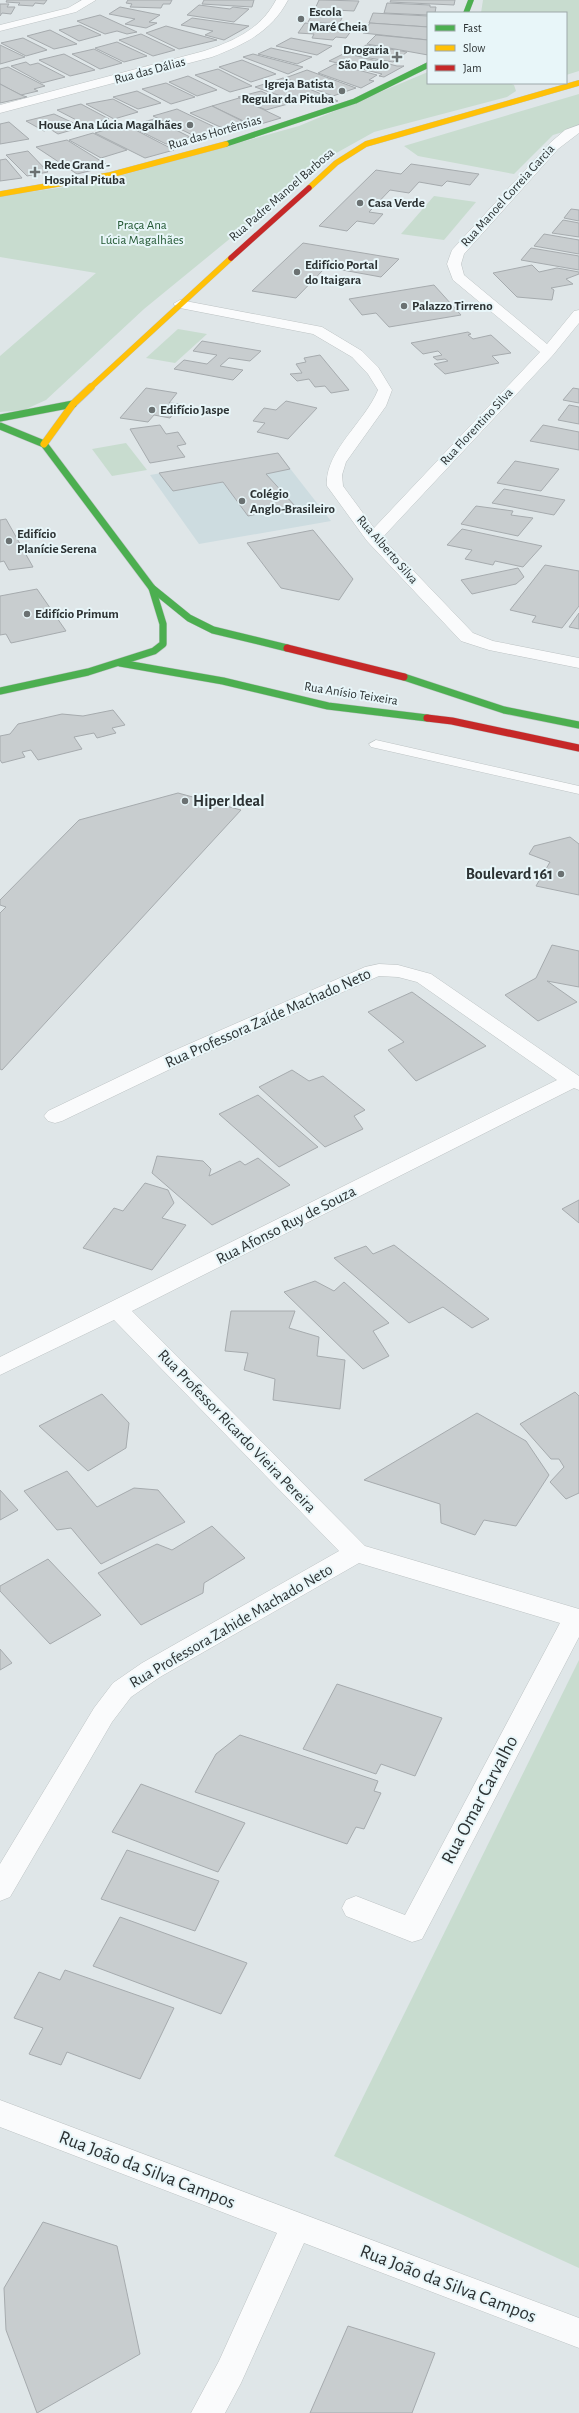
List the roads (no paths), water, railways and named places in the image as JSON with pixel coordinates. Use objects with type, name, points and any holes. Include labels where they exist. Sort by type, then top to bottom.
[{"type":"street","points":[[0,28],[72,10],[90,0]]},
{"type":"street","name":"Rua das Dálias","points":[[0,109],[177,64],[222,49],[259,30],[273,17],[282,0]]},
{"type":"street","points":[[466,12],[471,0]]},
{"type":"street","name":"Rua das Hortênsias","points":[[0,194],[71,183],[122,171],[259,134],[326,112],[376,91],[427,65]]},
{"type":"street","points":[[567,81],[579,82]]},
{"type":"street","name":"Rua Padre Manoel Barbosa","points":[[44,444],[73,404],[180,304],[336,163],[351,153],[383,138],[579,82]]},
{"type":"street","points":[[511,102],[525,89]]},
{"type":"street","name":"Rua Manoel Correia Garcia","points":[[548,352],[458,277],[454,264],[456,253],[554,146],[569,133],[579,130]]},
{"type":"street","name":"Rua Alberto Silva","points":[[180,304],[317,330],[330,336],[371,365],[385,390],[379,406],[338,462],[334,475],[336,486],[373,538],[467,637],[489,645],[579,662]]},
{"type":"street","name":"Rua Florentino Silva","points":[[373,538],[548,352],[579,314]]},
{"type":"street","points":[[0,418],[73,404]]},
{"type":"street","points":[[0,426],[44,444],[152,588],[161,616],[165,660],[180,672]]},
{"type":"street","name":"Rua Anísio Teixeira","points":[[152,588],[189,618],[213,630],[399,675],[438,687],[467,699],[504,710],[579,725]]},
{"type":"street","points":[[195,631],[213,630]]},
{"type":"street","points":[[0,691],[149,655],[172,638]]},
{"type":"street","name":"Rua Anísio Teixeira","points":[[120,663],[180,672],[328,706],[452,721],[579,748]]},
{"type":"street","points":[[438,687],[445,694],[445,701]]},
{"type":"street","points":[[416,717],[436,710]]},
{"type":"street","name":"Rua Professora Zaíde Machado Neto","points":[[55,1116],[201,1046],[372,971],[388,968],[407,971],[424,978],[575,1082]]},
{"type":"street","name":"Rua Afonso Ruy de Souza","points":[[0,1367],[118,1310],[575,1082]]},
{"type":"street","name":"Rua Professor Ricardo Vieira Pereira","points":[[118,1310],[356,1553]]},
{"type":"street","points":[[356,1553],[577,1618]]},
{"type":"street","name":"Rua Professora Zahide Machado Neto","points":[[0,1889],[103,1715],[122,1690],[151,1670],[356,1553]]},
{"type":"street","name":"Rua Omar Carvalho","points":[[356,1908],[412,1930],[577,1618]]},
{"type":"street","name":"Rua João da Silva Campos","points":[[0,2113],[294,2227],[579,2333]]},
{"type":"street","points":[[207,2413],[230,2372],[294,2227]]},
{"type":"lane","points":[[376,744],[579,790]]},
{"type":"place","name":"Escola Maré Cheia","points":[[301,19]]},
{"type":"place","name":"Drogaria São Paulo","points":[[397,57]]},
{"type":"place","name":"Igreja Batista Regular da Pituba","points":[[342,91]]},
{"type":"place","name":"House Ana Lúcia Magalhães","points":[[190,125]]},
{"type":"place","name":"Rede Grand - Hospital Pituba","points":[[35,172]]},
{"type":"place","name":"Casa Verde","points":[[360,203]]},
{"type":"place","name":"Edifício Portal do Itaigara","points":[[297,272]]},
{"type":"place","name":"Palazzo Tirreno","points":[[404,306]]},
{"type":"place","name":"Edifício Jaspe","points":[[152,410]]},
{"type":"place","name":"Colégio Anglo-Brasileiro","points":[[242,501]]},
{"type":"place","name":"Edifício Planície Serena","points":[[9,541]]},
{"type":"place","name":"Edifício Primum","points":[[27,614]]},
{"type":"place","name":"Hiper Ideal","points":[[185,801]]},
{"type":"place","name":"Boulevard 161","points":[[561,874]]},
{"type":"park label","name":"Praça Ana Lúcia Magalhães","points":[[142,232]]}]
